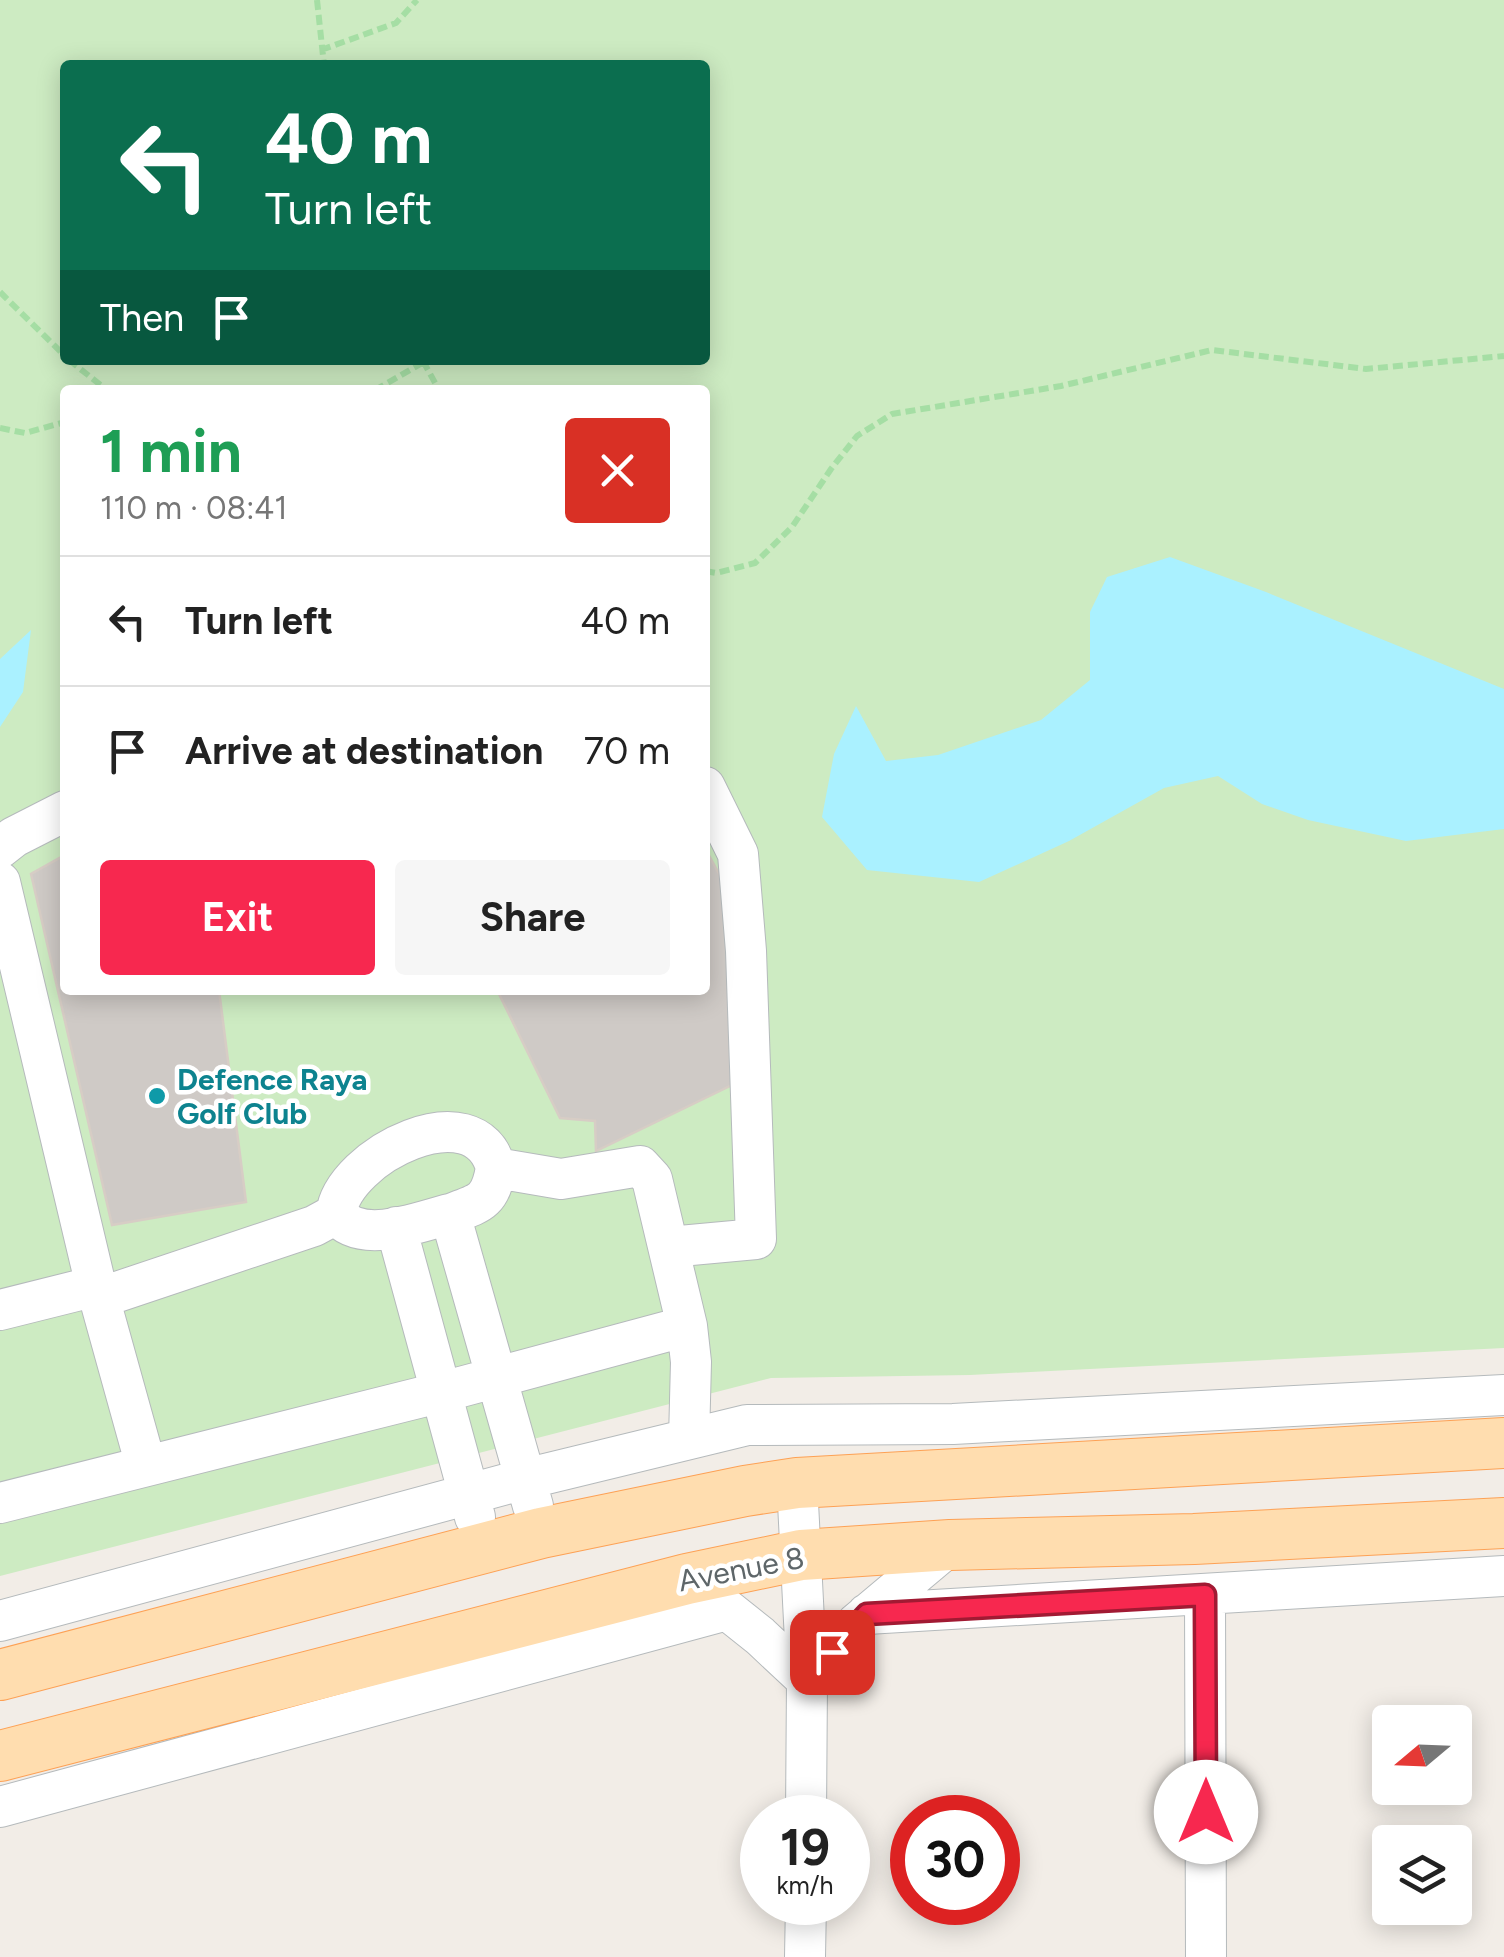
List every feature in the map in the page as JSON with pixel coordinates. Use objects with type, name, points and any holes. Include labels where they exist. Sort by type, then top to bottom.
[{"type":"main road","points":[[0,1675],[541,1534],[745,1490],[797,1483],[1504,1443]]},
{"type":"main road","name":"Avenue 8","points":[[0,1756],[686,1579],[801,1555],[950,1545],[1194,1539],[1504,1523]]},
{"type":"street","points":[[669,1247],[756,1238],[746,951],[738,854],[710,797]]},
{"type":"street","points":[[0,848],[60,814]]},
{"type":"street","points":[[0,882],[98,1292],[146,1466]]},
{"type":"street","points":[[447,1132],[474,1137],[492,1151],[496,1168],[492,1190],[480,1203],[450,1214],[365,1231],[345,1226],[336,1214],[338,1199],[384,1150],[417,1137],[447,1132]]},
{"type":"street","points":[[496,1168],[562,1180],[640,1166],[652,1180],[687,1326],[692,1362],[688,1439]]},
{"type":"street","points":[[0,1310],[98,1292],[295,1233],[336,1214]]},
{"type":"street","points":[[450,1214],[541,1534]]},
{"type":"street","points":[[396,1227],[483,1549]]},
{"type":"street","points":[[0,1503],[687,1326]]},
{"type":"street","points":[[0,1621],[525,1479],[748,1425],[953,1424],[1504,1395]]},
{"type":"street","points":[[797,1483],[808,1680],[806,1795]]},
{"type":"street","points":[[808,1680],[867,1614],[950,1545]]},
{"type":"street","points":[[867,1614],[1504,1576]]},
{"type":"street","points":[[686,1579],[808,1680]]},
{"type":"street","points":[[1205,1595],[1206,1957]]},
{"type":"street","points":[[0,1806],[728,1610]]},
{"type":"street","points":[[805,1957],[806,1925]]},
{"type":"path","points":[[317,0],[323,60]]},
{"type":"path","points":[[321,50],[396,23],[417,0]]},
{"type":"path","points":[[0,292],[60,351]]},
{"type":"path","points":[[710,572],[755,564],[792,527],[857,436],[892,414],[1062,386],[1212,350],[1366,369],[1504,356]]},
{"type":"path","points":[[76,365],[101,385]]},
{"type":"path","points":[[383,385],[416,365]]},
{"type":"path","points":[[0,428],[25,433],[60,423]]},
{"type":"green space","name":"Defence Raya Golf Club","points":[[0,0],[1504,0],[1504,1348],[970,1375],[771,1378],[0,1576]]},
{"type":"water","points":[[1170,557],[1504,689],[1504,829],[1406,841],[1308,820],[1262,804],[1218,776],[1164,788],[1069,841],[979,882],[867,870],[822,817],[834,754],[856,706],[886,761],[938,755],[1041,720],[1090,680],[1090,612],[1107,577]]},
{"type":"water","points":[[31,630],[23,692],[0,727],[0,659]]},
{"type":"building","points":[[710,857],[724,883],[734,1084],[596,1151],[595,1121],[560,1118],[499,995],[710,995]]},
{"type":"building","name":"Defence Raya Golf Club","points":[[60,858],[60,995],[220,995],[246,1202],[112,1225],[31,874]]},
{"type":"place","name":"Defence Raya Golf Club","points":[[157,1096]]},
{"type":"route","points":[[832,1652],[867,1614],[1205,1595],[1206,1812]]}]
